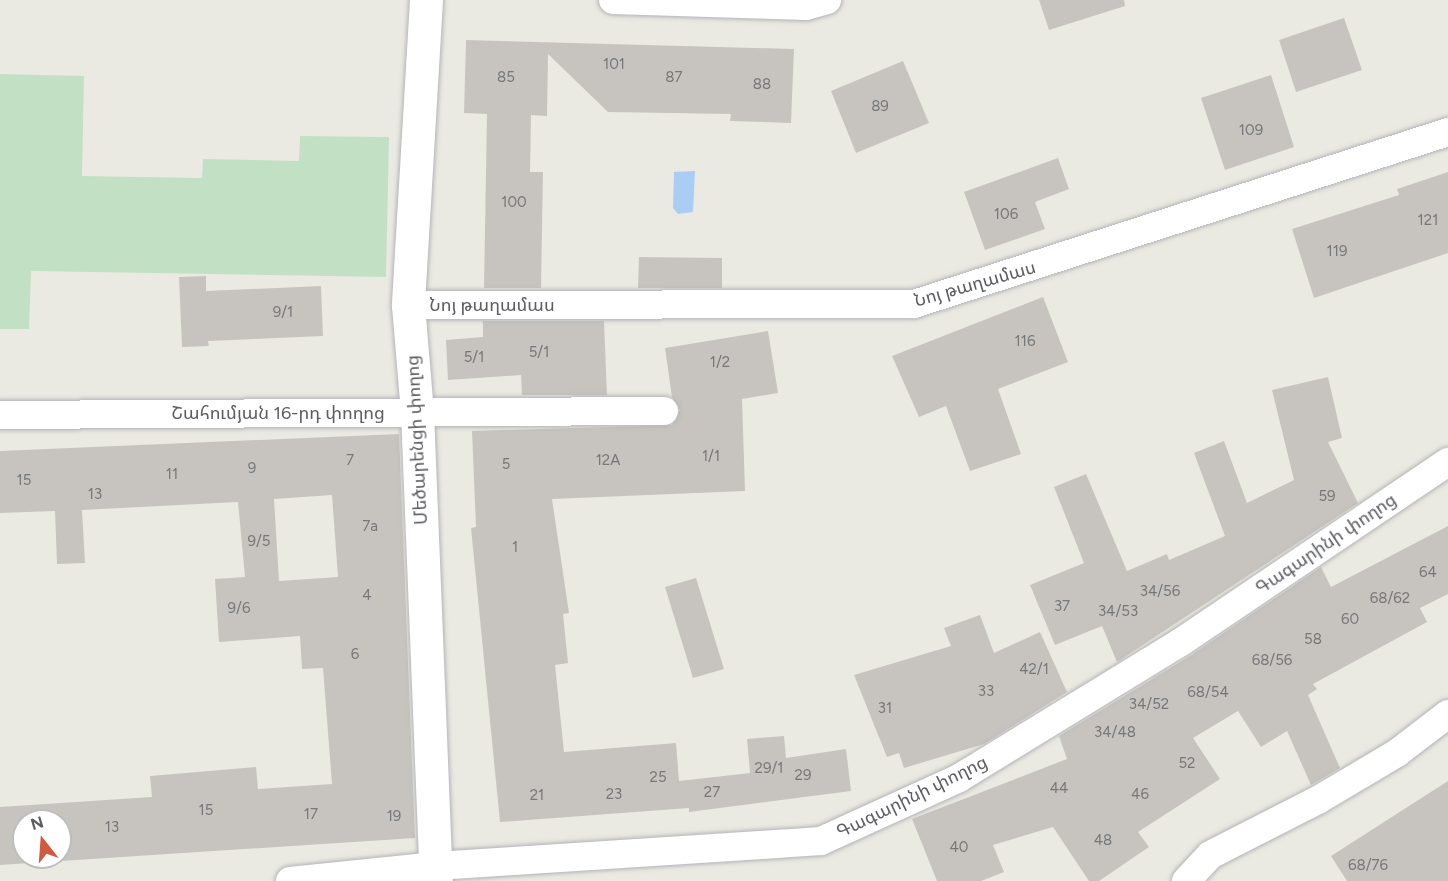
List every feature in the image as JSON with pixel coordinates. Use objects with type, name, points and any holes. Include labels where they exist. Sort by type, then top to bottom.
[{"type":"street","name":"Մեծարենցի փողոց","points":[[426,0],[408,305],[417,412],[436,873]]},
{"type":"street","points":[[614,0],[806,6],[827,0]]},
{"type":"street","name":"Նոյ թաղամաս","points":[[408,305],[914,304],[1448,132]]},
{"type":"street","name":"Շահումյան 16-րդ փողոց","points":[[0,415],[664,411]]},
{"type":"street","name":"Գագարինի փողոց","points":[[290,881],[436,873],[821,841],[969,772],[1181,642],[1448,462]]},
{"type":"street","points":[[1186,881],[1210,855],[1318,800],[1397,753],[1448,714]]},
{"type":"green space","points":[[0,74],[84,76],[82,176],[202,178],[203,159],[299,161],[300,136],[389,137],[386,277],[31,271],[29,329],[0,329]]},
{"type":"water","points":[[695,171],[693,212],[678,214],[673,208],[674,172]]},
{"type":"building","points":[[1039,0],[1124,0],[1125,6],[1049,30]]},
{"type":"building","points":[[1344,18],[1362,70],[1296,92],[1279,40]]},
{"type":"building","points":[[466,40],[794,49],[791,123],[730,121],[731,114],[608,112],[548,54],[547,116],[531,115],[530,172],[543,172],[541,288],[484,288],[487,114],[464,113]]},
{"type":"building","points":[[903,61],[929,123],[856,153],[831,91]]},
{"type":"building","points":[[1271,75],[1294,147],[1225,170],[1201,98]]},
{"type":"building","points":[[1058,158],[1069,189],[1035,202],[1045,229],[985,250],[964,192]]},
{"type":"building","points":[[1448,172],[1448,253],[1314,298],[1292,229],[1399,195],[1397,189]]},
{"type":"building","points":[[639,257],[722,258],[722,288],[638,288]]},
{"type":"building","points":[[206,276],[206,291],[321,286],[323,336],[208,341],[209,346],[182,347],[179,277]]},
{"type":"building","points":[[1043,297],[1068,362],[998,389],[1021,454],[970,471],[946,406],[919,417],[892,356]]},
{"type":"building","points":[[483,321],[604,321],[607,395],[522,395],[521,375],[448,380],[446,340],[483,337]]},
{"type":"building","points":[[768,331],[778,393],[742,399],[745,491],[552,499],[569,613],[563,614],[568,663],[555,665],[564,752],[676,743],[679,781],[750,773],[747,739],[784,736],[786,758],[846,749],[851,791],[689,812],[689,808],[500,822],[471,528],[476,527],[472,431],[672,425],[680,410],[672,397],[665,348]]},
{"type":"building","points":[[1328,377],[1342,438],[1328,442],[1358,503],[1117,662],[1102,626],[1055,645],[1030,585],[1084,563],[1054,487],[1086,474],[1127,571],[1167,554],[1169,560],[1225,536],[1194,453],[1224,441],[1247,503],[1294,480],[1272,390]]},
{"type":"building","points":[[399,434],[415,838],[72,860],[72,809],[12,809],[12,864],[0,865],[0,807],[152,797],[150,776],[256,767],[258,789],[332,784],[323,668],[302,669],[300,636],[219,642],[215,579],[245,577],[238,502],[82,510],[85,563],[57,564],[55,511],[0,513],[0,451]],"holes":[[[332,495],[338,577],[279,581],[274,499]]]},
{"type":"building","points":[[1448,526],[1448,594],[1420,608],[1427,622],[1313,684],[1317,689],[1308,695],[1340,768],[1311,785],[1287,731],[1261,747],[1238,711],[1193,738],[1220,779],[1138,832],[1149,847],[1099,881],[1089,881],[1053,827],[993,845],[1004,872],[981,881],[937,881],[912,819],[1067,759],[1059,736],[1190,656],[1321,567],[1331,587]]},
{"type":"building","points":[[696,578],[724,669],[693,678],[665,587]]},
{"type":"building","points":[[980,615],[994,653],[1040,632],[1067,692],[984,744],[904,768],[899,753],[887,757],[854,675],[951,646],[944,628]]},
{"type":"building","points":[[1448,781],[1448,881],[1347,881],[1331,856]]}]
